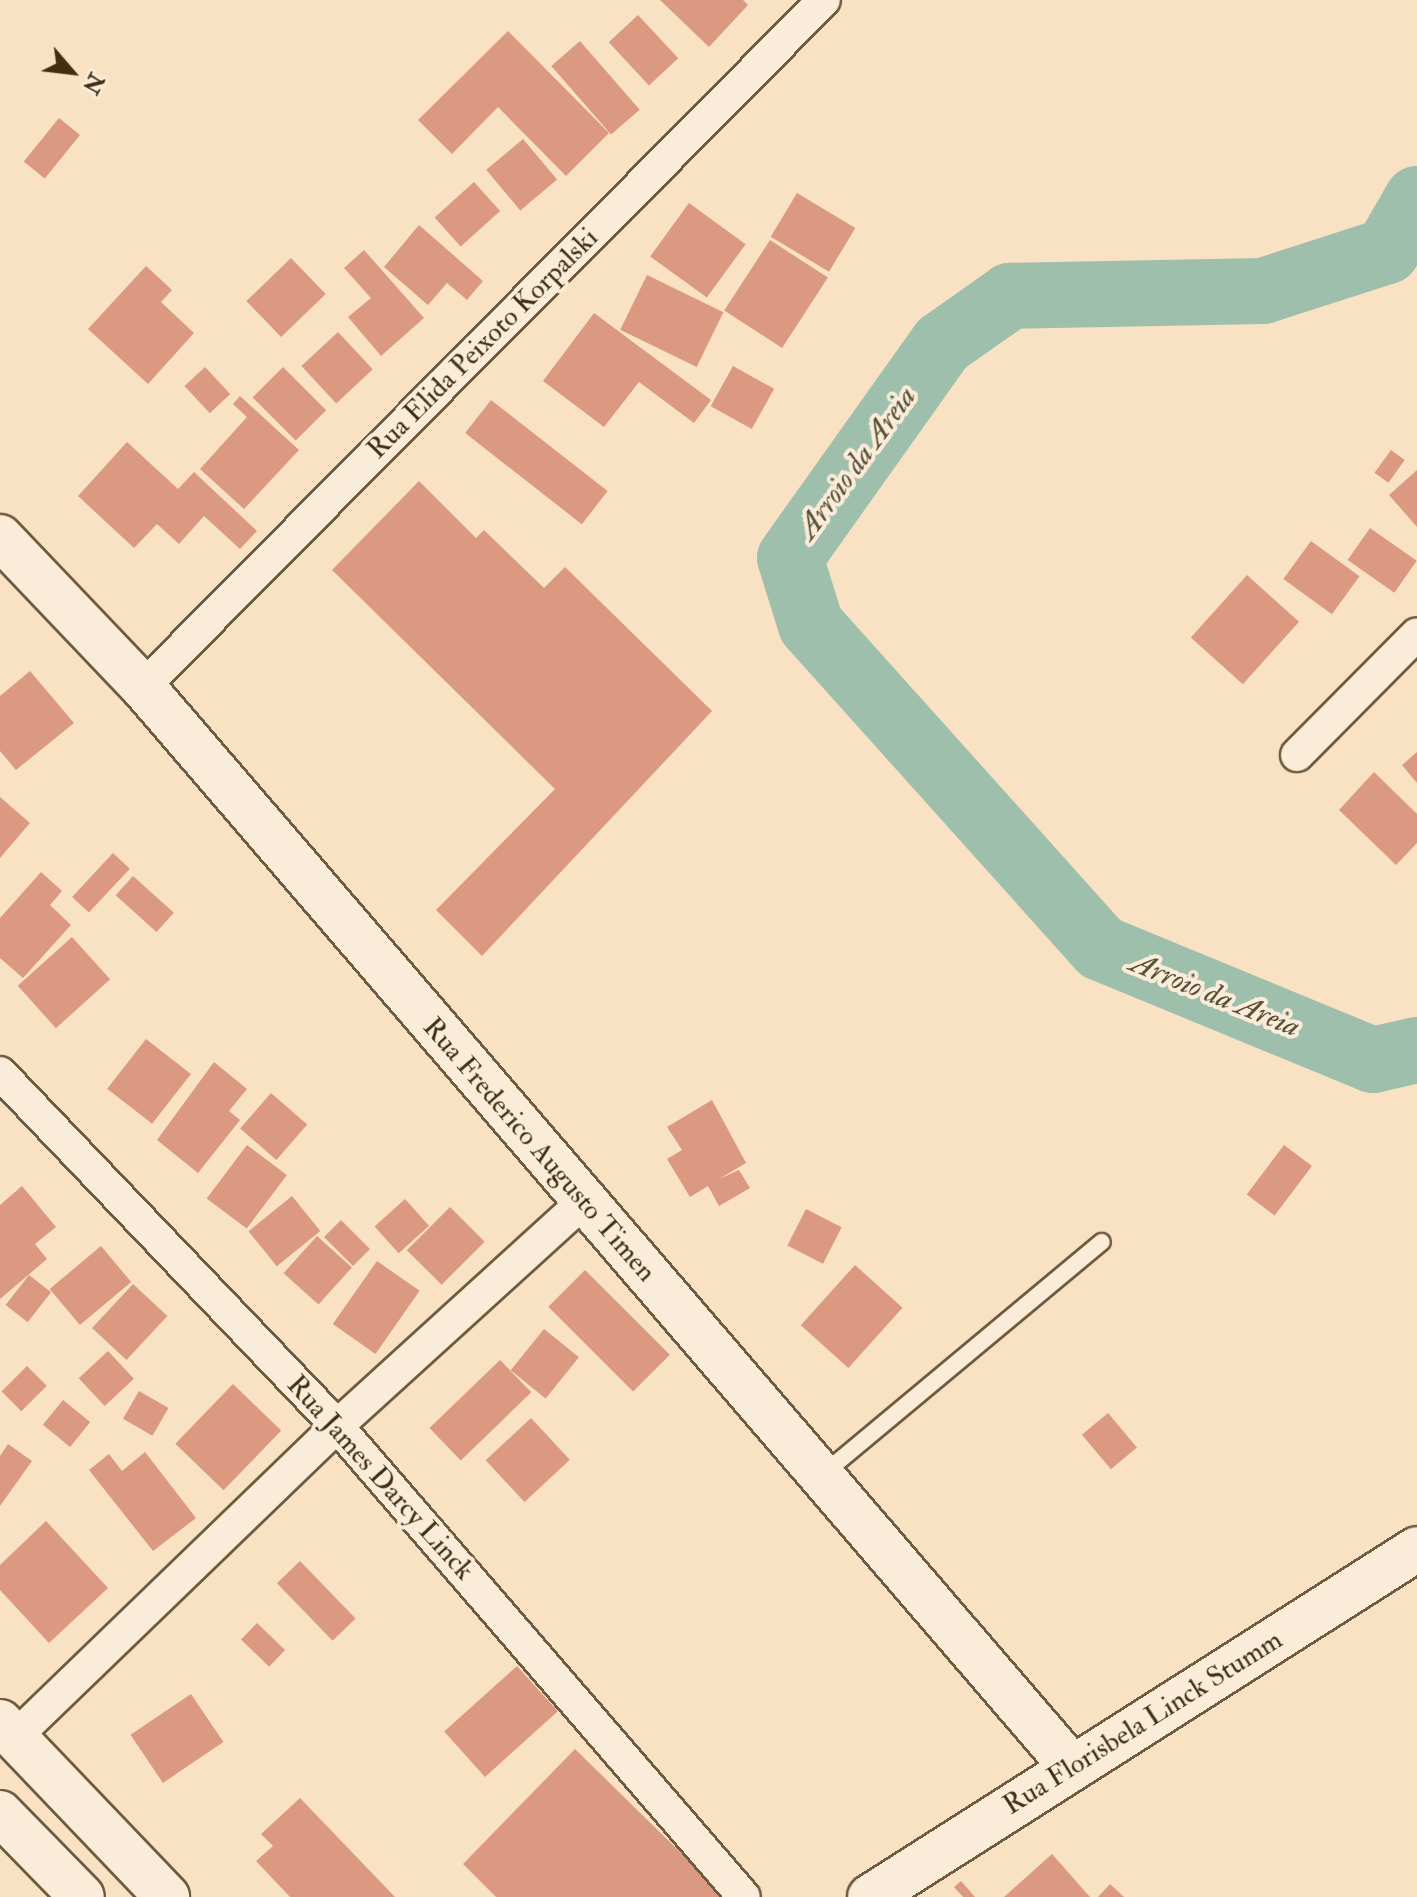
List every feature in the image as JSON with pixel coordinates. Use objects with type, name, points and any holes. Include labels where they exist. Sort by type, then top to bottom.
[{"type":"street","name":"Rua Elida Peixoto Korpalski","points":[[143,687],[824,0]]},
{"type":"street","name":"Rua Frederico Augusto Timen","points":[[0,537],[143,687],[1072,1767]]},
{"type":"street","points":[[1297,755],[1417,634]]},
{"type":"street","name":"Rua James Darcy Linck","points":[[0,1073],[337,1426],[744,1897]]},
{"type":"street","points":[[167,1897],[5,1737],[337,1426],[583,1202]]},
{"type":"street","name":"Rua Florisbela Linck Stumm","points":[[870,1897],[1417,1549]]},
{"type":"street","points":[[0,1813],[82,1897]]},
{"type":"lane","points":[[821,1476],[1102,1242]]},
{"type":"building","points":[[660,0],[743,0],[748,5],[709,47]]},
{"type":"building","points":[[638,15],[678,58],[649,85],[609,42]]},
{"type":"building","points":[[508,31],[609,133],[566,176],[498,107],[452,154],[418,120]]},
{"type":"building","points":[[580,41],[640,110],[611,135],[551,66]]},
{"type":"building","points":[[59,118],[80,135],[45,179],[24,162]]},
{"type":"building","points":[[523,139],[557,180],[520,210],[486,170]]},
{"type":"building","points":[[474,182],[500,211],[461,246],[435,217]]},
{"type":"building","points":[[797,193],[855,228],[829,272],[771,237]]},
{"type":"building","points":[[689,203],[746,244],[707,298],[650,256]]},
{"type":"building","points":[[419,225],[483,281],[467,300],[447,283],[428,305],[384,267]]},
{"type":"building","points":[[770,240],[828,278],[782,348],[724,310]]},
{"type":"building","points":[[364,250],[424,318],[381,356],[348,317],[371,298],[344,268]]},
{"type":"building","points":[[291,258],[326,294],[281,337],[246,301]]},
{"type":"building","points":[[146,266],[172,290],[161,302],[194,333],[148,384],[88,329]]},
{"type":"building","points":[[647,275],[723,312],[697,367],[620,330]]},
{"type":"building","points":[[594,313],[711,400],[694,423],[639,382],[604,427],[543,381]]},
{"type":"building","points":[[338,332],[373,369],[336,403],[301,366]]},
{"type":"building","points":[[733,366],[774,389],[752,429],[711,406]]},
{"type":"building","points":[[205,367],[230,394],[210,413],[185,386]]},
{"type":"building","points":[[283,367],[326,410],[296,441],[253,397]]},
{"type":"building","points":[[240,396],[299,450],[244,509],[200,469],[247,417],[233,404]]},
{"type":"building","points":[[491,400],[608,491],[582,524],[465,433]]},
{"type":"building","points":[[127,442],[178,489],[194,472],[257,531],[240,549],[204,516],[179,544],[157,524],[134,548],[78,496]]},
{"type":"building","points":[[1391,450],[1405,460],[1388,483],[1375,473]]},
{"type":"building","points":[[1417,470],[1417,527],[1389,495]]},
{"type":"building","points":[[419,481],[476,538],[484,530],[544,588],[565,567],[712,711],[482,956],[436,910],[555,789],[332,570]]},
{"type":"building","points":[[1370,528],[1417,561],[1394,593],[1348,560]]},
{"type":"building","points":[[1311,541],[1360,576],[1332,614],[1283,579]]},
{"type":"building","points":[[1247,575],[1299,622],[1243,684],[1191,637]]},
{"type":"building","points":[[30,671],[74,723],[16,770],[0,751],[0,696]]},
{"type":"building","points":[[1417,752],[1417,783],[1402,765]]},
{"type":"building","points":[[1374,772],[1417,814],[1417,843],[1396,865],[1339,810]]},
{"type":"building","points":[[0,797],[30,823],[0,858]]},
{"type":"building","points":[[113,853],[130,869],[89,913],[72,897]]},
{"type":"building","points":[[41,872],[62,891],[50,905],[71,925],[23,978],[0,958],[0,918]]},
{"type":"building","points":[[133,876],[174,913],[156,932],[116,895]]},
{"type":"building","points":[[72,937],[110,979],[56,1028],[18,986]]},
{"type":"building","points":[[146,1039],[191,1074],[152,1124],[107,1089]]},
{"type":"building","points":[[214,1062],[247,1089],[229,1111],[240,1120],[198,1173],[157,1140]]},
{"type":"building","points":[[271,1093],[307,1124],[276,1160],[240,1128]]},
{"type":"building","points":[[712,1100],[746,1163],[719,1179],[739,1170],[750,1188],[719,1206],[708,1186],[690,1197],[667,1159],[682,1150],[667,1127]]},
{"type":"building","points":[[247,1145],[287,1175],[247,1229],[207,1199]]},
{"type":"building","points":[[1284,1145],[1312,1166],[1275,1216],[1247,1195]]},
{"type":"building","points":[[22,1186],[56,1227],[35,1244],[47,1259],[0,1299],[0,1205]]},
{"type":"building","points":[[292,1196],[320,1231],[277,1266],[248,1231]]},
{"type":"building","points":[[405,1199],[429,1226],[399,1253],[375,1226]]},
{"type":"building","points":[[450,1207],[485,1242],[442,1285],[407,1250]]},
{"type":"building","points":[[806,1209],[842,1227],[823,1264],[787,1246]]},
{"type":"building","points":[[341,1220],[370,1249],[353,1266],[324,1237]]},
{"type":"building","points":[[317,1236],[352,1267],[318,1305],[284,1273]]},
{"type":"building","points":[[101,1246],[131,1282],[80,1325],[50,1289]]},
{"type":"building","points":[[377,1261],[420,1291],[375,1354],[333,1324]]},
{"type":"building","points":[[855,1265],[903,1308],[848,1368],[801,1325]]},
{"type":"building","points":[[585,1270],[670,1355],[633,1392],[548,1307]]},
{"type":"building","points":[[29,1275],[51,1292],[28,1322],[6,1305]]},
{"type":"building","points":[[133,1284],[167,1316],[126,1360],[92,1328]]},
{"type":"building","points":[[544,1329],[579,1357],[546,1399],[511,1370]]},
{"type":"building","points":[[108,1351],[134,1379],[105,1406],[79,1378]]},
{"type":"building","points":[[500,1360],[531,1392],[461,1460],[430,1428]]},
{"type":"building","points":[[27,1366],[47,1386],[21,1411],[2,1391]]},
{"type":"building","points":[[233,1384],[281,1431],[224,1490],[175,1444]]},
{"type":"building","points":[[139,1391],[168,1408],[152,1436],[123,1419]]},
{"type":"building","points":[[63,1400],[90,1422],[70,1447],[43,1425]]},
{"type":"building","points":[[1108,1413],[1137,1447],[1111,1469],[1082,1435]]},
{"type":"building","points":[[531,1418],[570,1460],[525,1502],[486,1460]]},
{"type":"building","points":[[8,1444],[32,1461],[0,1506],[0,1456]]},
{"type":"building","points":[[145,1452],[196,1518],[153,1551],[89,1470],[109,1454],[122,1471]]},
{"type":"building","points":[[46,1521],[108,1588],[49,1643],[0,1590],[0,1565]]},
{"type":"building","points":[[300,1561],[356,1619],[333,1641],[277,1583]]},
{"type":"building","points":[[257,1623],[285,1650],[269,1667],[241,1640]]},
{"type":"building","points":[[517,1666],[558,1711],[485,1777],[444,1732]]},
{"type":"building","points":[[191,1694],[223,1742],[163,1783],[130,1735]]},
{"type":"building","points":[[575,1749],[726,1897],[496,1897],[463,1864]]},
{"type":"building","points":[[300,1798],[395,1897],[290,1897],[256,1861],[273,1846],[261,1834]]},
{"type":"building","points":[[1052,1854],[1090,1897],[1004,1897]]},
{"type":"building","points":[[961,1881],[975,1897],[963,1897],[954,1887]]},
{"type":"building","points":[[1110,1884],[1124,1897],[1098,1897]]},
{"type":"waterway","name":"Arroio da Areia","points":[[1417,199],[1387,251],[1263,291],[1010,296],[942,344],[790,558],[811,625],[1101,948],[1373,1060],[1417,1050]]}]
